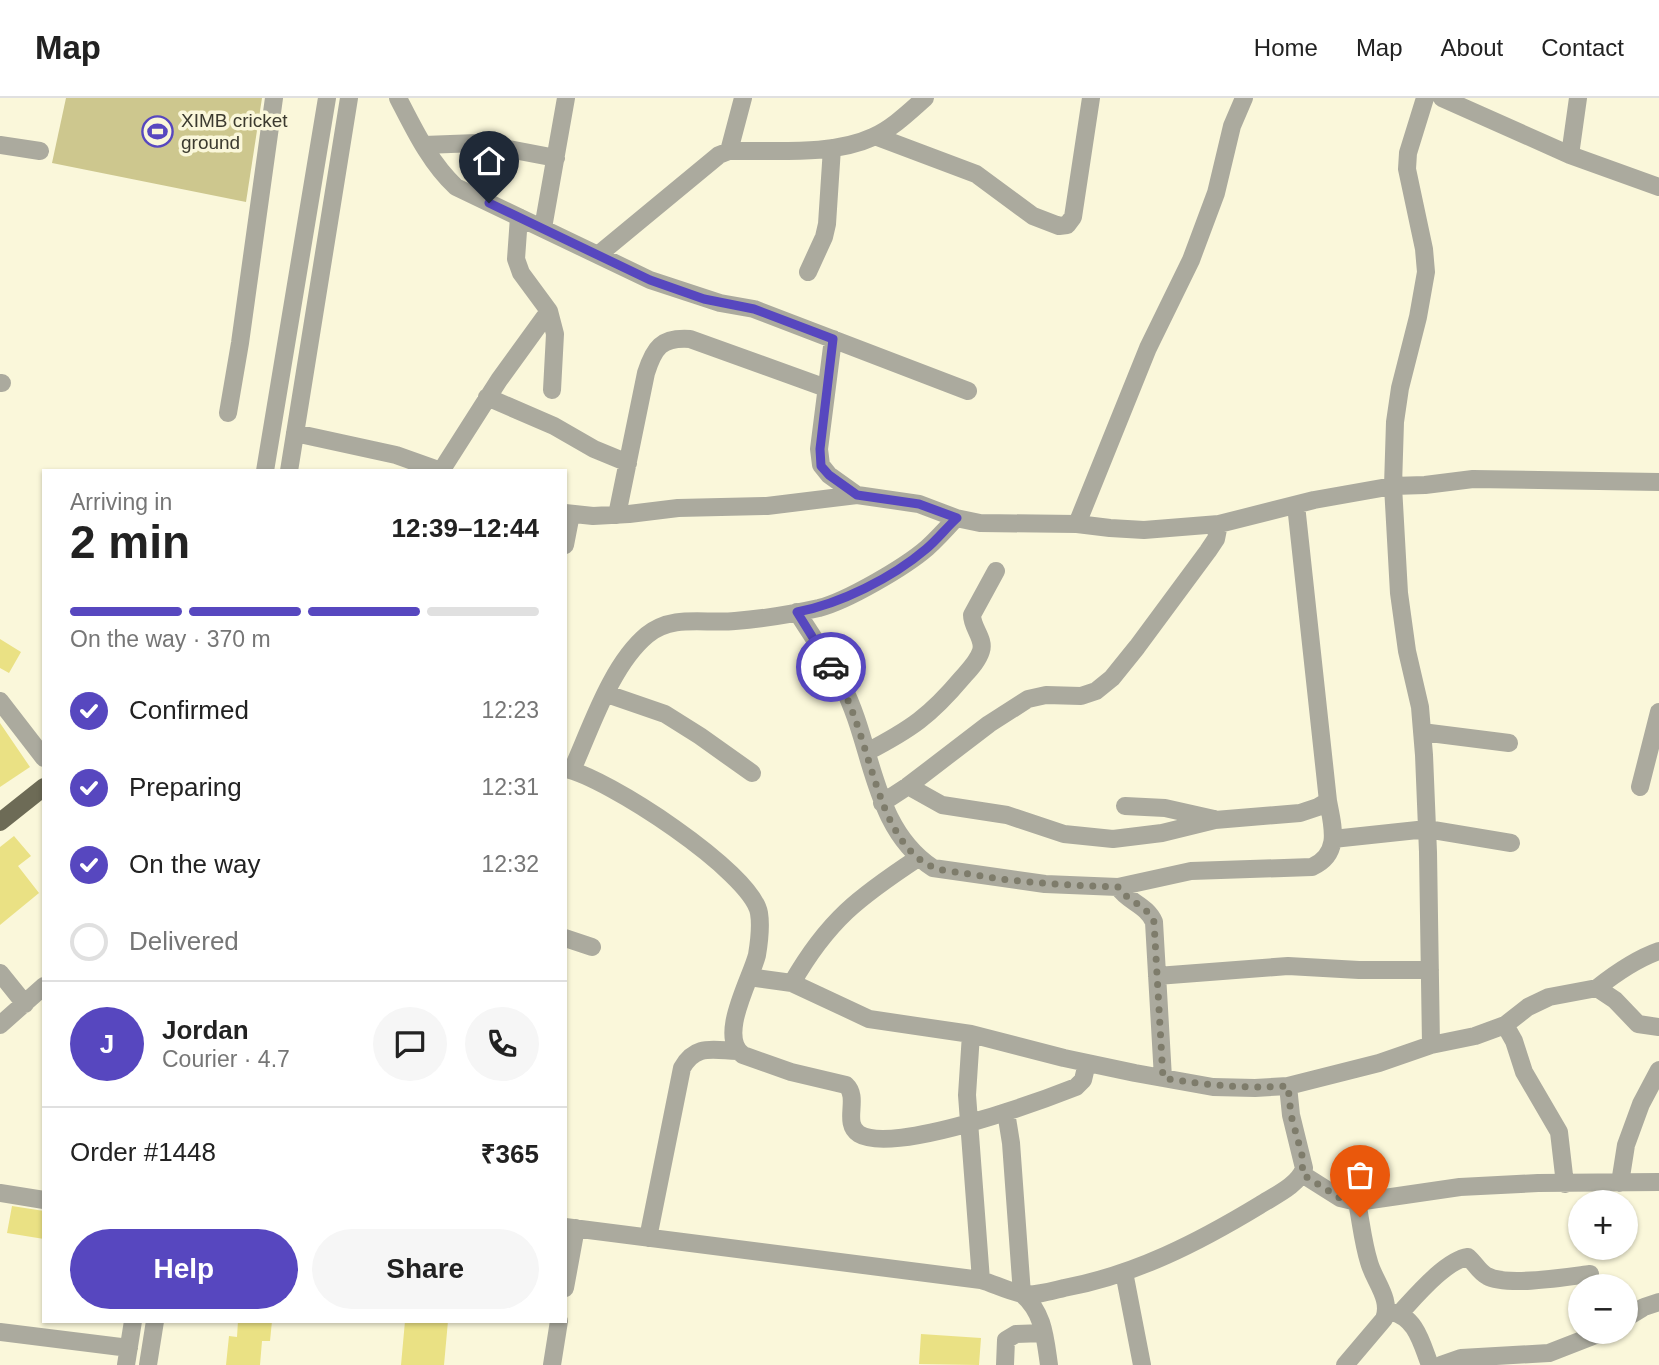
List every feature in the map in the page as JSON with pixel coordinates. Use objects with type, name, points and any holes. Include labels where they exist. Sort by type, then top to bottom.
[{"type":"main road","points":[[0,822],[42,789]]},
{"type":"street","points":[[228,413],[274,98]]},
{"type":"street","points":[[265,469],[327,98]]},
{"type":"street","points":[[289,469],[349,98]]},
{"type":"street","points":[[543,228],[566,98]]},
{"type":"street","points":[[729,151],[743,98]]},
{"type":"street","points":[[598,256],[719,155],[729,151],[850,146],[875,136],[904,117],[925,98]]},
{"type":"street","points":[[875,136],[976,174],[1033,216],[1059,226],[1067,225],[1073,217],[1091,98]]},
{"type":"street","points":[[1077,524],[1137,373],[1191,260],[1216,193],[1241,98]]},
{"type":"street","points":[[1425,98],[1408,153],[1407,169],[1424,249],[1426,272],[1400,388],[1395,422],[1393,486],[1399,593],[1407,651],[1420,707],[1422,732],[1427,829],[1431,1045]]},
{"type":"street","points":[[1442,98],[1570,155],[1659,187]]},
{"type":"street","points":[[1570,155],[1578,98]]},
{"type":"street","points":[[400,100],[443,175],[456,187],[650,280],[720,303],[754,309],[968,391]]},
{"type":"street","points":[[424,145],[477,143],[556,159]]},
{"type":"street","points":[[0,145],[40,151]]},
{"type":"street","points":[[808,272],[827,224],[832,148]]},
{"type":"street","points":[[519,217],[516,259],[521,273],[549,311],[555,334],[552,390]]},
{"type":"street","points":[[442,469],[488,397],[549,311]]},
{"type":"street","points":[[617,515],[646,373],[652,354],[660,345],[676,338],[690,339],[826,388]]},
{"type":"street","points":[[833,339],[820,449],[821,466],[857,495]]},
{"type":"street","points":[[488,397],[628,463]]},
{"type":"street","points":[[295,433],[396,454],[436,469]]},
{"type":"street","points":[[568,514],[617,515],[678,508],[767,506],[857,495],[919,504],[980,523],[1077,524],[1144,530],[1219,524],[1296,505],[1393,486],[1473,479],[1659,482]]},
{"type":"street","points":[[797,612],[842,685],[867,752],[882,803],[899,836],[918,858],[933,868],[1045,884],[1118,887],[1191,872],[1312,867],[1324,861],[1333,839],[1334,828],[1328,801],[1296,505]]},
{"type":"street","points":[[737,1051],[733,1040],[734,1023],[757,955],[759,911],[747,891],[703,848],[602,785],[569,770],[617,673],[632,650],[660,627],[674,622],[734,621],[821,607],[895,571],[926,549],[957,518]]},
{"type":"street","points":[[882,803],[989,724],[1028,699],[1046,695],[1081,696],[1096,691],[1112,678],[1208,551],[1216,539],[1219,524]]},
{"type":"street","points":[[867,752],[908,730],[937,707],[975,663],[982,645],[972,622],[972,615],[996,571]]},
{"type":"street","points":[[607,694],[665,715],[701,736],[752,773]]},
{"type":"street","points":[[0,701],[42,755]]},
{"type":"street","points":[[1640,787],[1659,712]]},
{"type":"street","points":[[1422,732],[1509,743]]},
{"type":"street","points":[[908,786],[942,805],[1007,816],[1064,834],[1114,839],[1153,835],[1215,820],[1300,813],[1328,801]]},
{"type":"street","points":[[1125,806],[1165,808],[1215,820]]},
{"type":"street","points":[[1333,839],[1427,829],[1511,843]]},
{"type":"street","points":[[792,983],[824,933],[846,910],[871,889],[918,858]]},
{"type":"street","points":[[1118,887],[1124,896],[1144,907],[1154,922],[1163,1078]]},
{"type":"street","points":[[567,939],[592,947]]},
{"type":"street","points":[[749,977],[792,983],[869,1019],[971,1034],[1087,1063],[1213,1087],[1255,1088],[1288,1086],[1505,1026],[1528,1007],[1549,997],[1597,988],[1644,956],[1659,951]]},
{"type":"street","points":[[1157,976],[1288,966],[1430,970]]},
{"type":"street","points":[[0,972],[25,1004]]},
{"type":"street","points":[[0,1025],[42,988]]},
{"type":"street","points":[[1597,988],[1615,1000],[1638,1024],[1659,1027]]},
{"type":"street","points":[[1505,1026],[1514,1041],[1524,1072],[1559,1132],[1564,1184]]},
{"type":"street","points":[[971,1034],[967,1095],[981,1280]]},
{"type":"street","points":[[648,1238],[682,1068],[694,1052],[737,1051],[792,1072],[846,1085],[853,1097],[853,1128],[859,1134],[869,1137],[887,1138],[971,1124],[1076,1087],[1083,1080],[1087,1063]]},
{"type":"street","points":[[1620,1183],[1626,1145],[1641,1104],[1659,1070]]},
{"type":"street","points":[[567,1267],[571,1228],[981,1280],[1023,1294],[1075,1286],[1124,1272],[1191,1245],[1231,1222],[1302,1174],[1303,1159],[1291,1115],[1288,1086]]},
{"type":"street","points":[[1006,1112],[1023,1294],[1038,1311],[1049,1365]]},
{"type":"street","points":[[1302,1174],[1340,1198],[1357,1202],[1460,1187],[1659,1182]]},
{"type":"street","points":[[0,1193],[42,1200]]},
{"type":"street","points":[[1357,1202],[1369,1263],[1393,1312],[1408,1319],[1418,1334],[1430,1365]]},
{"type":"street","points":[[1345,1365],[1384,1319],[1455,1261],[1468,1257],[1489,1277],[1501,1280],[1568,1276]]},
{"type":"street","points":[[1124,1272],[1142,1365]]},
{"type":"street","points":[[1638,1311],[1659,1302]]},
{"type":"street","points":[[0,1332],[127,1356],[133,1323]]},
{"type":"street","points":[[148,1365],[155,1323]]},
{"type":"street","points":[[552,1365],[559,1323]]},
{"type":"street","points":[[1005,1365],[1006,1340],[1016,1334],[1044,1333]]},
{"type":"street","points":[[1441,1365],[1471,1357],[1549,1353],[1572,1344]]},
{"type":"shaded area","name":"XIMB cricket ground","points":[[66,98],[262,98],[246,202],[52,163]]},
{"type":"building","points":[[0,639],[21,652],[9,673],[0,668]]},
{"type":"building","points":[[0,723],[30,767],[0,787]]},
{"type":"building","points":[[14,836],[31,856],[18,866],[39,893],[0,925],[0,847]]},
{"type":"building","points":[[12,1206],[42,1211],[42,1239],[7,1233]]},
{"type":"building","points":[[238,1323],[272,1323],[270,1341],[262,1341],[260,1365],[226,1365],[229,1336],[237,1337]]},
{"type":"building","points":[[405,1323],[448,1323],[444,1365],[401,1365]]},
{"type":"building","points":[[921,1334],[981,1338],[979,1365],[919,1364]]},
{"type":"way so far","points":[[831,667],[842,685],[860,728],[882,803],[899,836],[918,858],[933,868],[977,876],[1045,884],[1118,887],[1124,896],[1144,907],[1154,922],[1163,1078],[1213,1087],[1288,1086],[1296,1140],[1303,1159],[1302,1174],[1326,1191],[1357,1202],[1360,1217]]},
{"type":"place","name":"XIMB cricket ground","points":[[158,131]]},
{"type":"route","points":[[489,203],[650,280],[704,299],[754,309],[833,339],[820,449],[821,466],[857,495],[919,504],[957,518],[926,549],[895,571],[821,607],[797,612],[831,667]]}]
